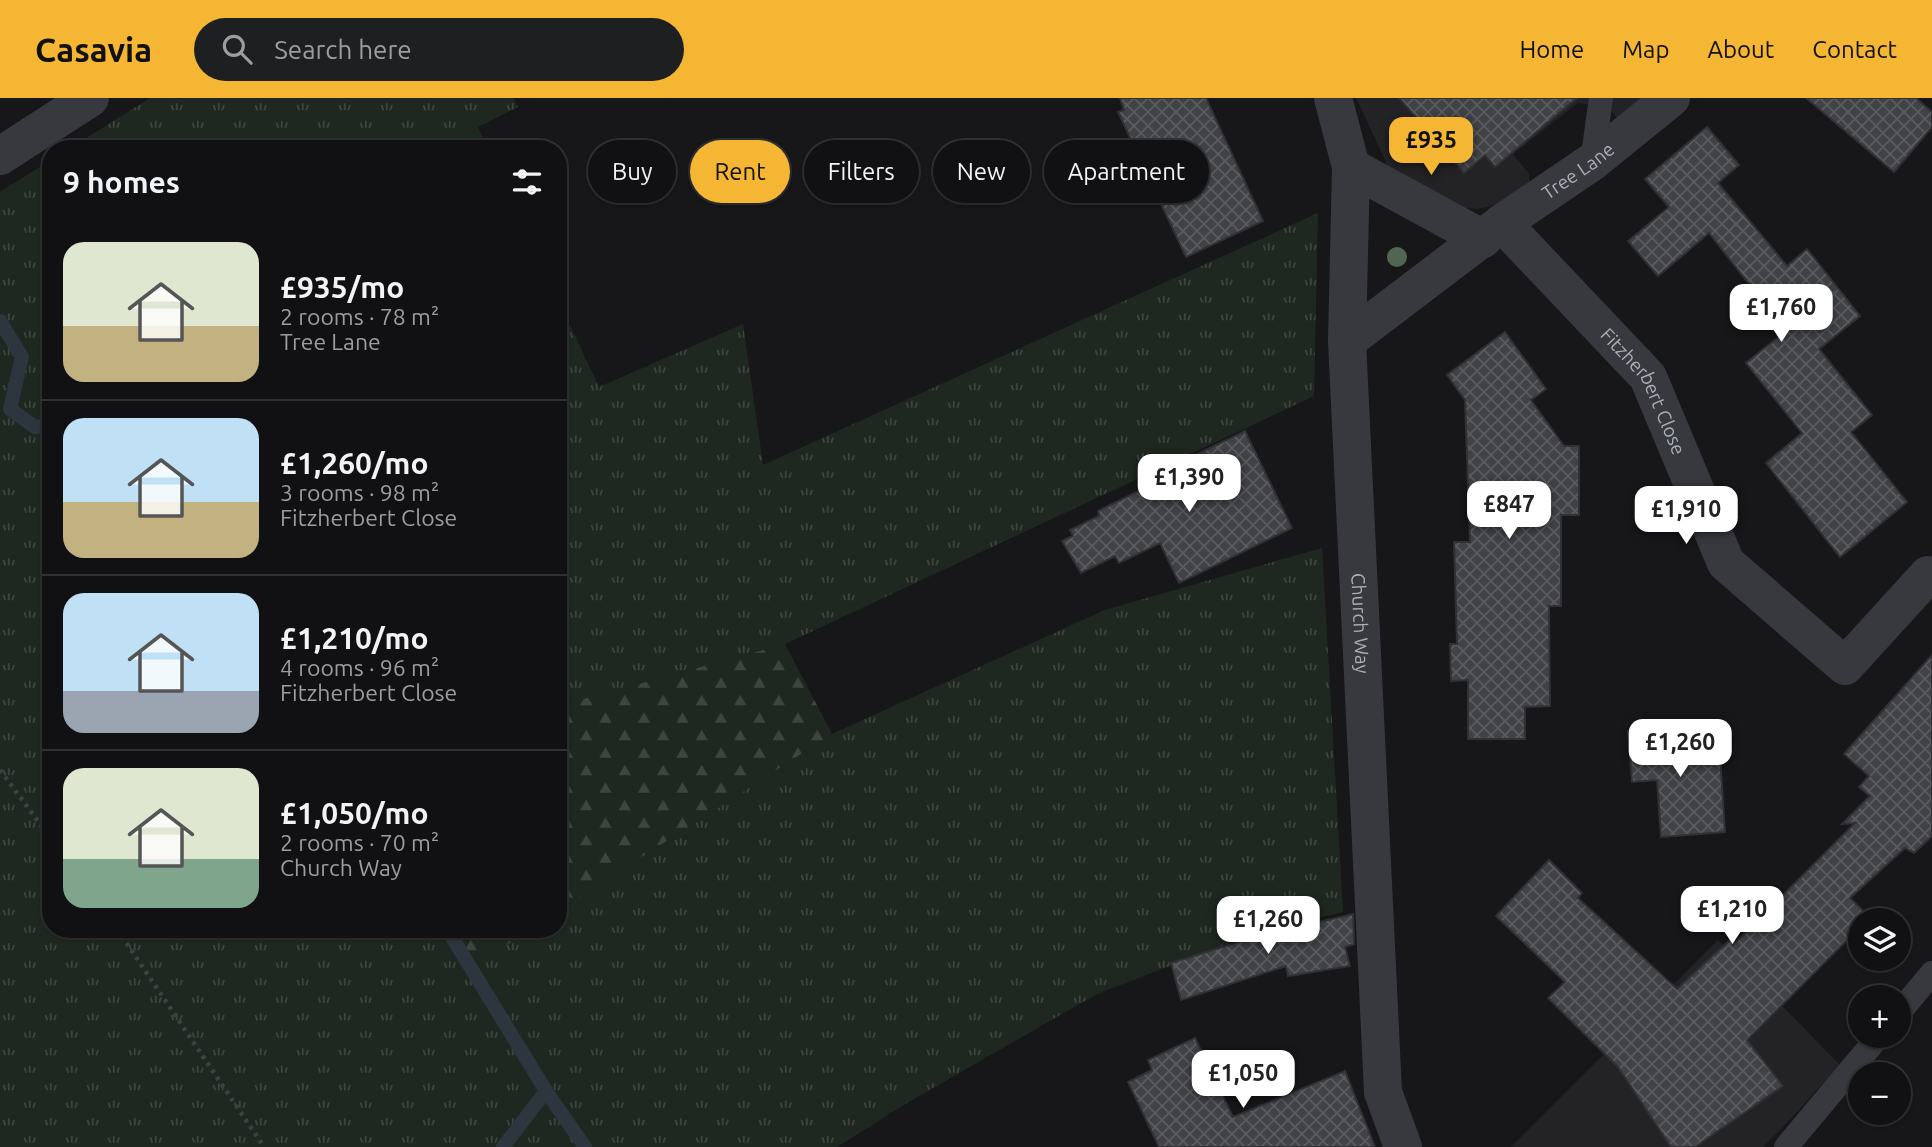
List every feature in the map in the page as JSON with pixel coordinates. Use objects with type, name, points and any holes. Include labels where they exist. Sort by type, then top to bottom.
[{"type":"street","points":[[0,156],[90,98]]},
{"type":"street","name":"Church Way","points":[[1334,98],[1351,167],[1347,341],[1383,1091],[1404,1147]]},
{"type":"street","name":"Tree Lane","points":[[1347,341],[1493,231],[1592,162],[1671,98]]},
{"type":"street","points":[[1351,167],[1493,231]]},
{"type":"street","name":"Fitzherbert Close","points":[[1493,231],[1648,377],[1726,562],[1845,666],[1928,575]]},
{"type":"lane","points":[[1592,162],[1601,98]]},
{"type":"lane","points":[[1911,998],[1932,973]]},
{"type":"lane","points":[[1786,1147],[1869,1048]]},
{"type":"path","points":[[0,771],[42,827]]},
{"type":"path","points":[[123,938],[264,1147]]},
{"type":"shaded area","points":[[1356,98],[1658,98],[1626,127],[1607,107],[1578,103],[1513,154],[1529,174],[1530,188],[1512,201],[1477,209],[1452,207],[1388,166]]},
{"type":"shaded area","points":[[1718,940],[1840,1065],[1763,1147],[1511,1147]]},
{"type":"green space","points":[[150,98],[513,98],[518,107],[478,127],[484,140],[83,140]]},
{"type":"green space","points":[[42,166],[42,938],[446,938],[468,969],[517,938],[567,938],[567,905],[832,734],[1105,610],[1322,548],[1343,912],[1258,932],[1097,994],[907,1103],[837,1147],[0,1147],[0,192]]},
{"type":"green space","points":[[1318,213],[1314,396],[785,644],[567,704],[567,319],[599,387],[743,324],[763,465]]},
{"type":"green space","points":[[785,644],[832,734],[567,905],[567,704]]},
{"type":"green space","points":[[445,938],[517,938],[468,970]]},
{"type":"building","points":[[1120,98],[1206,98],[1263,221],[1186,257],[1161,203],[1209,203],[1209,140],[1131,140],[1118,112],[1124,110]]},
{"type":"building","points":[[1399,98],[1577,98],[1495,167],[1485,155],[1464,173]]},
{"type":"building","points":[[1806,98],[1916,98],[1932,112],[1932,127],[1894,172]]},
{"type":"building","points":[[1707,127],[1739,165],[1718,183],[1787,266],[1807,249],[1860,316],[1819,349],[1872,415],[1851,432],[1907,502],[1840,557],[1766,463],[1802,433],[1746,363],[1786,331],[1709,233],[1658,276],[1628,241],[1669,207],[1645,179]]},
{"type":"building","points":[[1505,332],[1546,389],[1531,400],[1564,446],[1579,446],[1579,515],[1561,515],[1561,606],[1549,606],[1550,706],[1525,707],[1525,739],[1468,739],[1468,680],[1451,681],[1450,644],[1457,644],[1454,542],[1470,542],[1465,400],[1447,375]]},
{"type":"building","points":[[1245,431],[1292,528],[1179,583],[1160,543],[1119,563],[1115,556],[1081,573],[1062,541],[1073,536],[1070,530],[1099,516],[1098,511],[1157,482],[1154,475]]},
{"type":"building","points":[[1932,655],[1932,836],[1914,853],[1905,848],[1850,898],[1860,908],[1848,908],[1848,939],[1747,1040],[1783,1086],[1695,1147],[1671,1147],[1618,1067],[1548,998],[1565,982],[1496,916],[1549,860],[1582,893],[1578,898],[1677,989],[1732,938],[1733,945],[1855,823],[1842,824],[1870,796],[1859,787],[1869,776],[1844,754]]},
{"type":"building","points":[[1700,726],[1701,755],[1720,754],[1725,832],[1661,837],[1657,780],[1632,782],[1628,731]]},
{"type":"building","points":[[1353,914],[1354,944],[1345,947],[1350,966],[1288,976],[1286,966],[1181,1000],[1171,963],[1255,937]]},
{"type":"building","points":[[1195,1038],[1233,1117],[1345,1071],[1375,1147],[1159,1147],[1128,1082],[1152,1070],[1148,1060]]},
{"type":"waterway","points":[[0,321],[22,357],[10,409],[35,427],[42,426]]},
{"type":"waterway","points":[[452,938],[546,1091],[503,1147]]},
{"type":"waterway","points":[[546,1091],[585,1147]]}]
